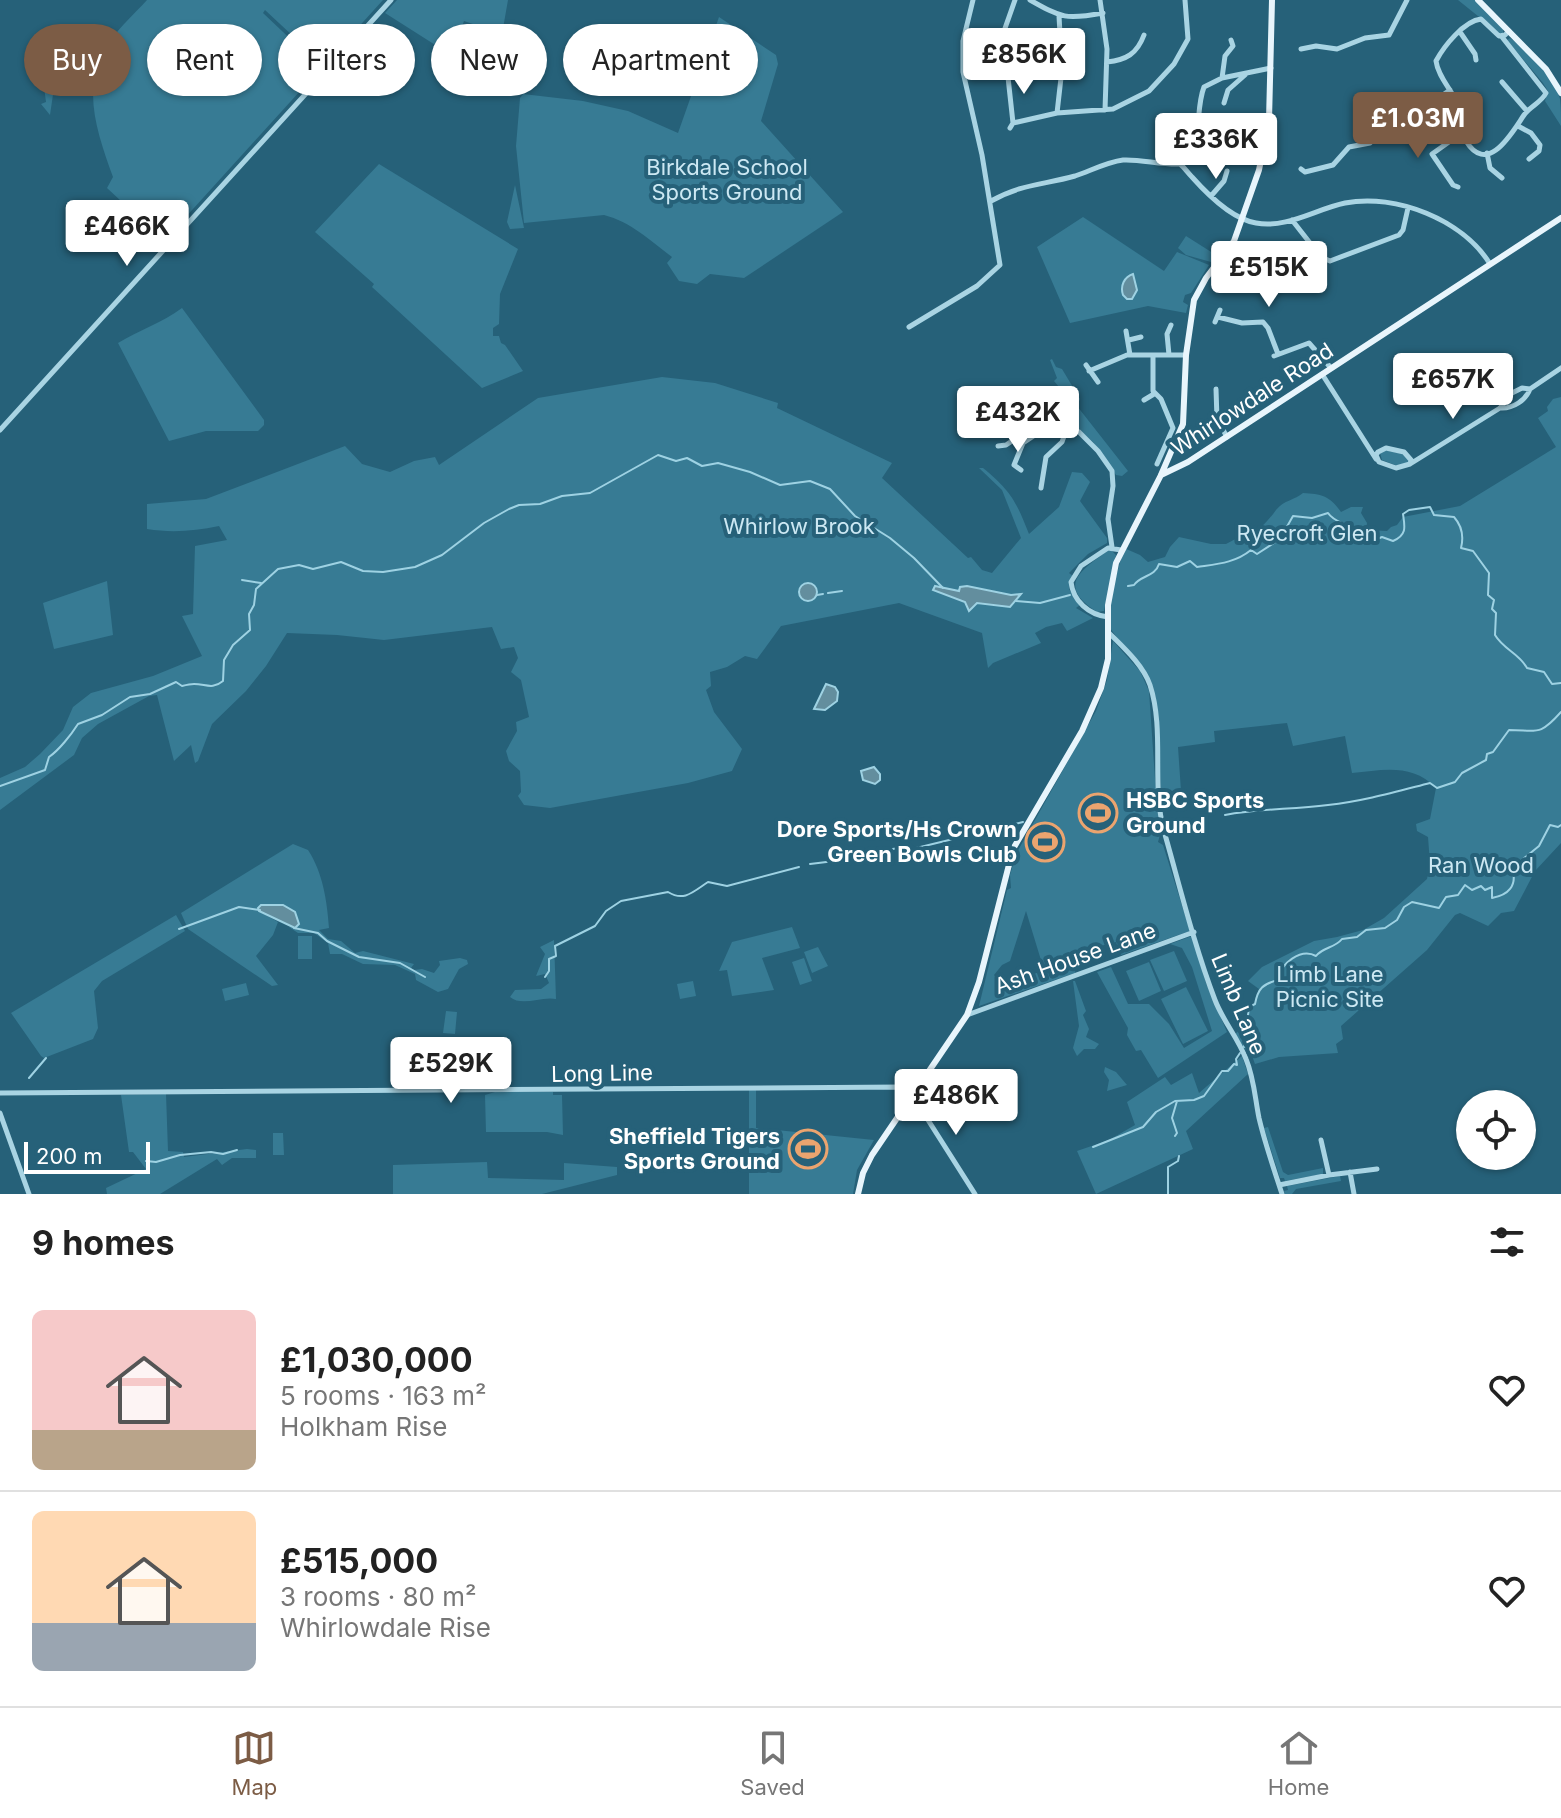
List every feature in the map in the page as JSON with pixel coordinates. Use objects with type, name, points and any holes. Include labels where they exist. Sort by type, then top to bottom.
[{"type":"main road","points":[[858,1194],[866,1165],[967,1015],[979,982],[1011,855],[1090,715],[1105,673],[1112,575],[1121,550],[1161,475],[1183,424],[1186,355],[1194,300],[1206,278],[1228,252],[1243,219],[1263,155],[1269,120],[1272,0]]},
{"type":"main road","points":[[1478,0],[1551,74],[1561,93]]},
{"type":"main road","name":"Whirlowdale Road","points":[[1161,475],[1173,472],[1561,218]]},
{"type":"street","points":[[0,430],[391,0]]},
{"type":"street","points":[[909,327],[977,286],[999,268],[991,201],[963,72],[963,41],[973,0]]},
{"type":"street","points":[[1003,34],[1015,0]]},
{"type":"street","points":[[1030,0],[1059,16],[1080,18],[1103,13]]},
{"type":"street","points":[[1100,0],[1107,62],[1105,110]]},
{"type":"street","points":[[1007,68],[1012,125],[1057,113],[1105,110],[1130,102],[1149,91],[1174,64],[1189,36],[1185,0]]},
{"type":"street","points":[[1301,49],[1316,46],[1337,49],[1365,38],[1389,35],[1407,0]]},
{"type":"street","points":[[1057,113],[1062,69],[1059,16]]},
{"type":"street","points":[[1479,18],[1502,37],[1545,90],[1544,98],[1527,111],[1501,147],[1487,153],[1470,147],[1463,132],[1460,112],[1437,69],[1436,61],[1460,32],[1479,18]]},
{"type":"street","points":[[1502,37],[1509,31]]},
{"type":"street","points":[[1460,32],[1476,60]]},
{"type":"street","points":[[1107,62],[1128,58],[1140,46],[1144,35]]},
{"type":"street","points":[[1222,78],[1225,56],[1233,46],[1231,40]]},
{"type":"street","points":[[1188,173],[1190,154],[1199,128],[1202,90],[1209,83],[1222,78],[1271,68]]},
{"type":"street","points":[[1224,103],[1228,90],[1246,74]]},
{"type":"street","points":[[1502,82],[1527,111]]},
{"type":"street","points":[[1301,169],[1305,172],[1333,165],[1349,147],[1374,140],[1392,119],[1411,117],[1450,90]]},
{"type":"street","points":[[1518,126],[1531,133],[1540,145],[1539,151],[1529,159]]},
{"type":"street","points":[[1458,187],[1453,185],[1432,154],[1463,132]]},
{"type":"street","points":[[1487,153],[1490,168],[1502,178]]},
{"type":"street","points":[[1180,164],[1190,154]]},
{"type":"street","points":[[991,201],[1032,183],[1073,176],[1124,160],[1180,164],[1211,196],[1243,219],[1268,224],[1350,202],[1384,202],[1426,214],[1467,237],[1478,245],[1490,264]]},
{"type":"street","points":[[1211,196],[1226,183],[1227,171]]},
{"type":"street","points":[[1292,220],[1321,257],[1330,261],[1399,235],[1408,208]]},
{"type":"street","points":[[1217,317],[1242,323],[1259,318],[1268,328],[1276,355],[1309,343],[1331,368]]},
{"type":"street","points":[[1169,355],[1167,334],[1171,325]]},
{"type":"street","points":[[1126,331],[1130,355]]},
{"type":"street","points":[[1129,340],[1141,337]]},
{"type":"street","points":[[1098,382],[1088,368],[1130,355],[1186,355]]},
{"type":"street","points":[[1153,355],[1154,394]]},
{"type":"street","points":[[1500,408],[1512,407],[1530,389],[1561,368]]},
{"type":"street","points":[[1322,374],[1376,459],[1396,468],[1421,458],[1500,408],[1512,393],[1522,388],[1530,389]]},
{"type":"street","points":[[1216,389],[1221,397],[1217,419],[1227,437]]},
{"type":"street","points":[[1144,400],[1154,394]]},
{"type":"street","points":[[1154,394],[1161,399],[1173,428],[1156,460]]},
{"type":"street","points":[[998,446],[1006,445],[1040,422],[1046,424],[1047,430]]},
{"type":"street","points":[[1041,488],[1046,457],[1062,442],[1067,428]]},
{"type":"street","points":[[1021,470],[1014,465],[1023,443],[1047,430],[1067,428],[1085,438],[1112,471],[1108,519],[1112,547]]},
{"type":"street","points":[[1369,447],[1395,449],[1421,458]]},
{"type":"street","points":[[1376,459],[1381,449]]},
{"type":"street","points":[[1409,455],[1410,464]]},
{"type":"street","points":[[1108,617],[1088,610],[1076,597],[1071,582],[1081,566],[1112,547],[1121,550]]},
{"type":"street","name":"Limb Lane","points":[[1108,632],[1143,671],[1151,688],[1163,829],[1216,1001],[1226,1026],[1247,1059],[1263,1134],[1281,1191]]},
{"type":"street","points":[[1163,829],[1181,824]]},
{"type":"street","name":"Ash House Lane","points":[[967,1015],[1194,932]]},
{"type":"street","name":"Long Line","points":[[0,1093],[898,1087],[907,1089],[912,1095]]},
{"type":"street","points":[[912,1095],[975,1194]]},
{"type":"street","points":[[0,1113],[29,1194]]},
{"type":"street","points":[[1321,1140],[1329,1175]]},
{"type":"street","points":[[1270,1194],[1329,1175],[1377,1169]]},
{"type":"street","points":[[1350,1172],[1354,1194]]},
{"type":"green space","points":[[147,0],[383,0],[361,24],[280,24],[265,10],[263,13],[278,27],[278,96],[296,96],[164,241],[107,188],[113,177],[101,143],[93,96],[131,96],[131,24],[124,24]]},
{"type":"green space","points":[[397,0],[508,0],[504,24],[464,21],[463,24],[431,24],[431,42],[415,32],[415,24],[402,24],[385,13]]},
{"type":"green space","points":[[1458,0],[1475,0],[1503,27],[1503,33],[1499,33]]},
{"type":"green space","name":"Birkdale School Sports Ground","points":[[719,17],[730,24],[717,24]]},
{"type":"green space","points":[[1510,38],[1532,57],[1553,83],[1560,99],[1561,126],[1545,101],[1548,91],[1507,40]]},
{"type":"green space","name":"Birkdale School Sports Ground","points":[[758,43],[776,55],[778,64],[761,121],[843,212],[744,278],[710,274],[697,284],[679,281],[667,263],[672,257],[614,218],[604,215],[524,223],[516,146],[522,96],[583,101],[628,111],[678,133],[691,96],[758,96]]},
{"type":"green space","points":[[45,96],[53,96],[50,115],[41,104],[46,102]]},
{"type":"green space","points":[[379,164],[518,249],[500,294],[499,324],[493,328],[493,336],[499,336],[523,371],[482,388],[315,232]]},
{"type":"green space","points":[[515,185],[524,228],[510,229],[507,222]]},
{"type":"green space","points":[[1083,217],[1164,271],[1177,252],[1209,265],[1191,293],[1185,295],[1183,302],[1188,305],[1186,313],[1148,306],[1070,323],[1037,247]]},
{"type":"green space","points":[[1186,236],[1216,255],[1211,262],[1186,255],[1178,248]]},
{"type":"green space","points":[[182,308],[264,420],[258,431],[206,431],[169,441],[118,343]]},
{"type":"green space","points":[[1052,359],[1056,367],[1062,369],[1080,399],[1077,406],[1128,471],[1122,476],[1116,475],[1093,442],[1072,423],[1063,406],[1069,399],[1054,381],[1057,378]]},
{"type":"green space","name":"Whirlow Brook","points":[[662,377],[715,383],[778,403],[777,408],[892,463],[882,478],[968,558],[971,557],[982,570],[992,573],[1021,538],[1002,490],[979,468],[983,468],[1006,490],[1029,534],[1059,507],[1072,472],[1082,473],[1090,482],[1080,501],[1107,538],[1107,543],[1088,554],[1069,573],[1073,576],[1069,589],[1080,605],[1076,608],[1093,618],[1067,631],[1062,623],[1046,627],[1035,633],[1041,643],[988,668],[982,633],[899,603],[781,626],[757,659],[745,656],[727,667],[710,672],[711,686],[706,690],[714,712],[742,749],[732,771],[688,783],[550,808],[524,805],[518,796],[521,792],[520,771],[509,761],[506,751],[517,731],[516,722],[529,717],[521,680],[511,672],[518,658],[514,647],[501,649],[492,627],[384,640],[287,633],[246,691],[212,724],[195,763],[191,745],[174,761],[157,695],[149,696],[98,724],[82,738],[74,755],[0,810],[0,778],[25,767],[40,754],[63,730],[73,707],[91,693],[153,676],[202,656],[182,616],[193,614],[195,546],[227,540],[219,526],[183,531],[147,529],[147,504],[206,499],[345,446],[362,464],[390,472],[414,461],[435,457],[439,465],[538,398]]},
{"type":"green space","points":[[1561,397],[1561,843],[1535,871],[1514,911],[1501,913],[1488,926],[1460,913],[1455,915],[1427,950],[1341,1026],[1343,1039],[1336,1044],[1338,1053],[1279,1057],[1255,1064],[1251,1053],[1246,1051],[1235,1034],[1248,1023],[1248,1011],[1255,1003],[1259,989],[1248,981],[1262,967],[1314,941],[1363,930],[1384,918],[1427,879],[1430,864],[1428,837],[1417,831],[1416,824],[1430,819],[1436,788],[1407,771],[1352,773],[1345,736],[1293,746],[1287,723],[1214,731],[1215,742],[1178,747],[1181,791],[1161,793],[1156,699],[1143,669],[1110,628],[1111,595],[1124,548],[1148,562],[1165,557],[1179,537],[1226,544],[1243,535],[1250,537],[1279,507],[1303,493],[1325,497],[1341,512],[1351,507],[1363,507],[1361,513],[1367,523],[1366,530],[1387,531],[1403,517],[1460,506],[1556,447],[1538,418],[1548,411],[1547,407],[1553,399]]},
{"type":"green space","points":[[1383,450],[1404,454],[1408,463],[1398,466],[1382,460],[1380,453]]},
{"type":"green space","points":[[1110,549],[1116,555],[1104,611],[1097,612],[1077,594],[1075,586],[1083,571]]},
{"type":"green space","points":[[107,581],[113,635],[54,649],[43,603]]},
{"type":"green space","name":"HSBC Sports Ground","points":[[1113,641],[1140,671],[1149,691],[1161,831],[1158,842],[1163,845],[1190,931],[1121,955],[1116,942],[1081,951],[1075,973],[979,1006],[1007,890],[1011,888],[1010,875],[1016,854],[1096,711],[1107,680]],"holes":[[[1026,911],[1044,970],[1009,984],[1001,984],[994,975],[1010,961]]]},
{"type":"green space","points":[[293,844],[308,850],[321,878],[329,928],[319,930],[328,939],[341,941],[355,953],[363,951],[414,964],[411,968],[414,970],[434,973],[440,965],[439,961],[467,960],[468,964],[459,969],[448,989],[438,992],[416,980],[415,974],[395,965],[363,964],[342,954],[330,954],[328,943],[314,933],[298,933],[289,927],[295,928],[299,924],[259,911],[278,922],[273,935],[256,956],[278,985],[272,986],[188,929],[181,913]]},
{"type":"green space","points":[[176,915],[185,931],[102,981],[94,991],[98,1028],[93,1039],[44,1058],[41,1056],[11,1013]]},
{"type":"green space","points":[[792,927],[800,948],[762,958],[774,990],[732,996],[727,970],[719,971],[732,942]]},
{"type":"green space","points":[[298,936],[312,936],[312,959],[298,959]]},
{"type":"green space","points":[[1192,936],[1206,983],[1227,1032],[1158,1078],[1141,1050],[1136,1051],[1127,1035],[1128,1028],[1097,972],[1111,967],[1128,1004],[1149,1004],[1169,1024],[1184,1048],[1212,1031],[1192,967],[1182,948],[1170,944]]},
{"type":"green space","points":[[554,940],[556,999],[520,1001],[510,997],[515,990],[541,989],[549,983],[545,974],[536,976],[545,954],[540,947]]},
{"type":"green space","points":[[818,947],[828,966],[812,973],[804,952]]},
{"type":"green space","points":[[1174,951],[1187,981],[1164,991],[1150,960]]},
{"type":"green space","points":[[804,958],[812,981],[800,985],[792,962]]},
{"type":"green space","points":[[1149,962],[1161,991],[1139,1001],[1126,971]]},
{"type":"green space","points":[[693,981],[696,996],[680,999],[677,984]]},
{"type":"green space","points":[[1073,981],[1086,1011],[1083,1015],[1089,1029],[1086,1037],[1099,1044],[1095,1049],[1084,1049],[1077,1056],[1073,1048],[1079,1026]]},
{"type":"green space","points":[[246,983],[249,995],[225,1001],[222,989]]},
{"type":"green space","points":[[1186,987],[1208,1031],[1183,1044],[1161,999]]},
{"type":"green space","points":[[446,1011],[457,1012],[455,1034],[443,1033]]},
{"type":"green space","points":[[1242,1056],[1248,1074],[1186,1131],[1193,1149],[1096,1194],[1077,1151],[1109,1140],[1135,1125],[1127,1102],[1165,1077],[1171,1085],[1192,1073],[1199,1093]]},
{"type":"green space","points":[[1105,1067],[1116,1072],[1127,1085],[1107,1091],[1109,1080],[1104,1072]]},
{"type":"green space","name":"Sheffield Tigers Sports Ground","points":[[749,1090],[756,1090],[756,1128],[874,1140],[857,1170],[853,1194],[749,1194]]},
{"type":"green space","points":[[495,1092],[553,1092],[553,1095],[562,1095],[563,1135],[486,1132],[485,1095]]},
{"type":"green space","points":[[166,1094],[168,1151],[183,1152],[184,1157],[247,1149],[256,1150],[256,1158],[232,1158],[222,1165],[217,1159],[160,1194],[107,1194],[106,1188],[146,1169],[133,1152],[129,1152],[121,1095]]},
{"type":"green space","points":[[1268,1127],[1283,1172],[1288,1175],[1323,1168],[1323,1174],[1285,1181],[1280,1178],[1264,1128]]},
{"type":"green space","points":[[273,1133],[283,1133],[284,1155],[273,1155]]},
{"type":"green space","points":[[487,1162],[488,1178],[564,1180],[564,1163],[617,1167],[617,1175],[542,1194],[393,1194],[393,1165]]},
{"type":"green space","points":[[1340,1176],[1341,1181],[1296,1189],[1292,1194],[1285,1194],[1284,1191],[1288,1190],[1287,1186]]},
{"type":"shaded area","points":[[1133,274],[1137,290],[1132,299],[1127,299],[1123,295],[1122,285]]},
{"type":"shaded area","points":[[808,583],[817,592],[808,601],[799,592]]},
{"type":"shaded area","points":[[935,586],[959,591],[960,587],[967,586],[1011,595],[1021,594],[1010,607],[977,603],[969,611],[965,602],[933,590]]},
{"type":"shaded area","points":[[826,684],[835,687],[837,701],[825,710],[814,709]]},
{"type":"shaded area","points":[[874,767],[880,774],[880,780],[875,784],[863,780],[861,771]]},
{"type":"shaded area","points":[[261,905],[283,905],[295,912],[299,924],[295,928],[259,911]]},
{"type":"waterway","points":[[0,786],[45,770],[49,757],[78,724],[102,715],[130,697],[150,694],[176,682],[182,686],[212,686],[223,681],[224,660],[233,645],[250,630],[249,614],[256,589],[278,569],[299,565],[313,569],[341,562],[363,571],[383,572],[415,567],[442,555],[484,523],[509,509],[540,504],[562,496],[590,493],[658,455],[676,461],[687,458],[702,466],[718,463],[780,485],[810,481],[830,489],[855,516],[890,538],[943,588]]},
{"type":"waterway","points":[[1128,586],[1151,574],[1159,564],[1177,567],[1190,561],[1197,567],[1232,560],[1251,550],[1257,554],[1280,539],[1293,516],[1312,518],[1328,513],[1359,536],[1393,541],[1403,533],[1403,514],[1430,507],[1434,515],[1454,517],[1462,531],[1461,548],[1473,551],[1489,573],[1488,595],[1494,600],[1495,635],[1527,668],[1544,672],[1552,684],[1561,683]]},
{"type":"waterway","points":[[242,580],[261,583]]},
{"type":"waterway","points":[[828,593],[842,591]]},
{"type":"waterway","points":[[817,595],[823,594]]},
{"type":"waterway","points":[[1016,601],[1040,603],[1070,595]]},
{"type":"waterway","points":[[1225,815],[1341,803],[1430,783],[1437,788],[1455,782],[1462,773],[1486,760],[1487,754],[1493,752],[1509,730],[1542,729],[1561,712]]},
{"type":"waterway","points":[[810,864],[851,859],[874,848],[877,851],[908,850],[1023,822]]},
{"type":"waterway","points":[[1244,1047],[1249,1007],[1255,1004],[1262,988],[1278,980],[1283,968],[1292,959],[1304,954],[1316,956],[1342,939],[1357,937],[1366,930],[1385,928],[1397,920],[1404,907],[1412,902],[1439,908],[1446,897],[1458,895],[1465,885],[1472,890],[1481,886],[1485,890],[1492,887],[1492,898],[1503,895],[1513,885],[1512,868],[1539,846],[1550,825],[1561,825]]},
{"type":"waterway","points":[[545,977],[549,971],[549,959],[556,956],[555,946],[595,926],[606,911],[621,901],[668,892],[684,896],[708,882],[727,886],[799,867]]},
{"type":"waterway","points":[[179,929],[239,907],[260,910]]},
{"type":"waterway","points":[[294,928],[318,933],[359,957],[400,963],[425,977]]},
{"type":"waterway","points":[[1093,1147],[1143,1127],[1156,1112],[1175,1101],[1204,1096],[1222,1071],[1237,1065],[1236,1059],[1240,1053]]},
{"type":"waterway","points":[[29,1078],[46,1058]]},
{"type":"waterway","points":[[1175,1136],[1177,1133],[1172,1118],[1177,1101]]},
{"type":"waterway","points":[[146,1161],[237,1150]]},
{"type":"waterway","points":[[1168,1194],[1168,1167],[1178,1161],[1179,1156]]},
{"type":"place","name":"HSBC Sports Ground","points":[[1098,813]]},
{"type":"place","name":"Dore Sports/Hs Crown Green Bowls Club","points":[[1045,842]]},
{"type":"place","name":"Sheffield Tigers Sports Ground","points":[[808,1149]]},
{"type":"park label","name":"Ryecroft Glen","points":[[1307,533]]},
{"type":"park label","name":"Ran Wood","points":[[1481,865]]},
{"type":"park label","name":"Limb Lane Picnic Site","points":[[1330,986]]}]
